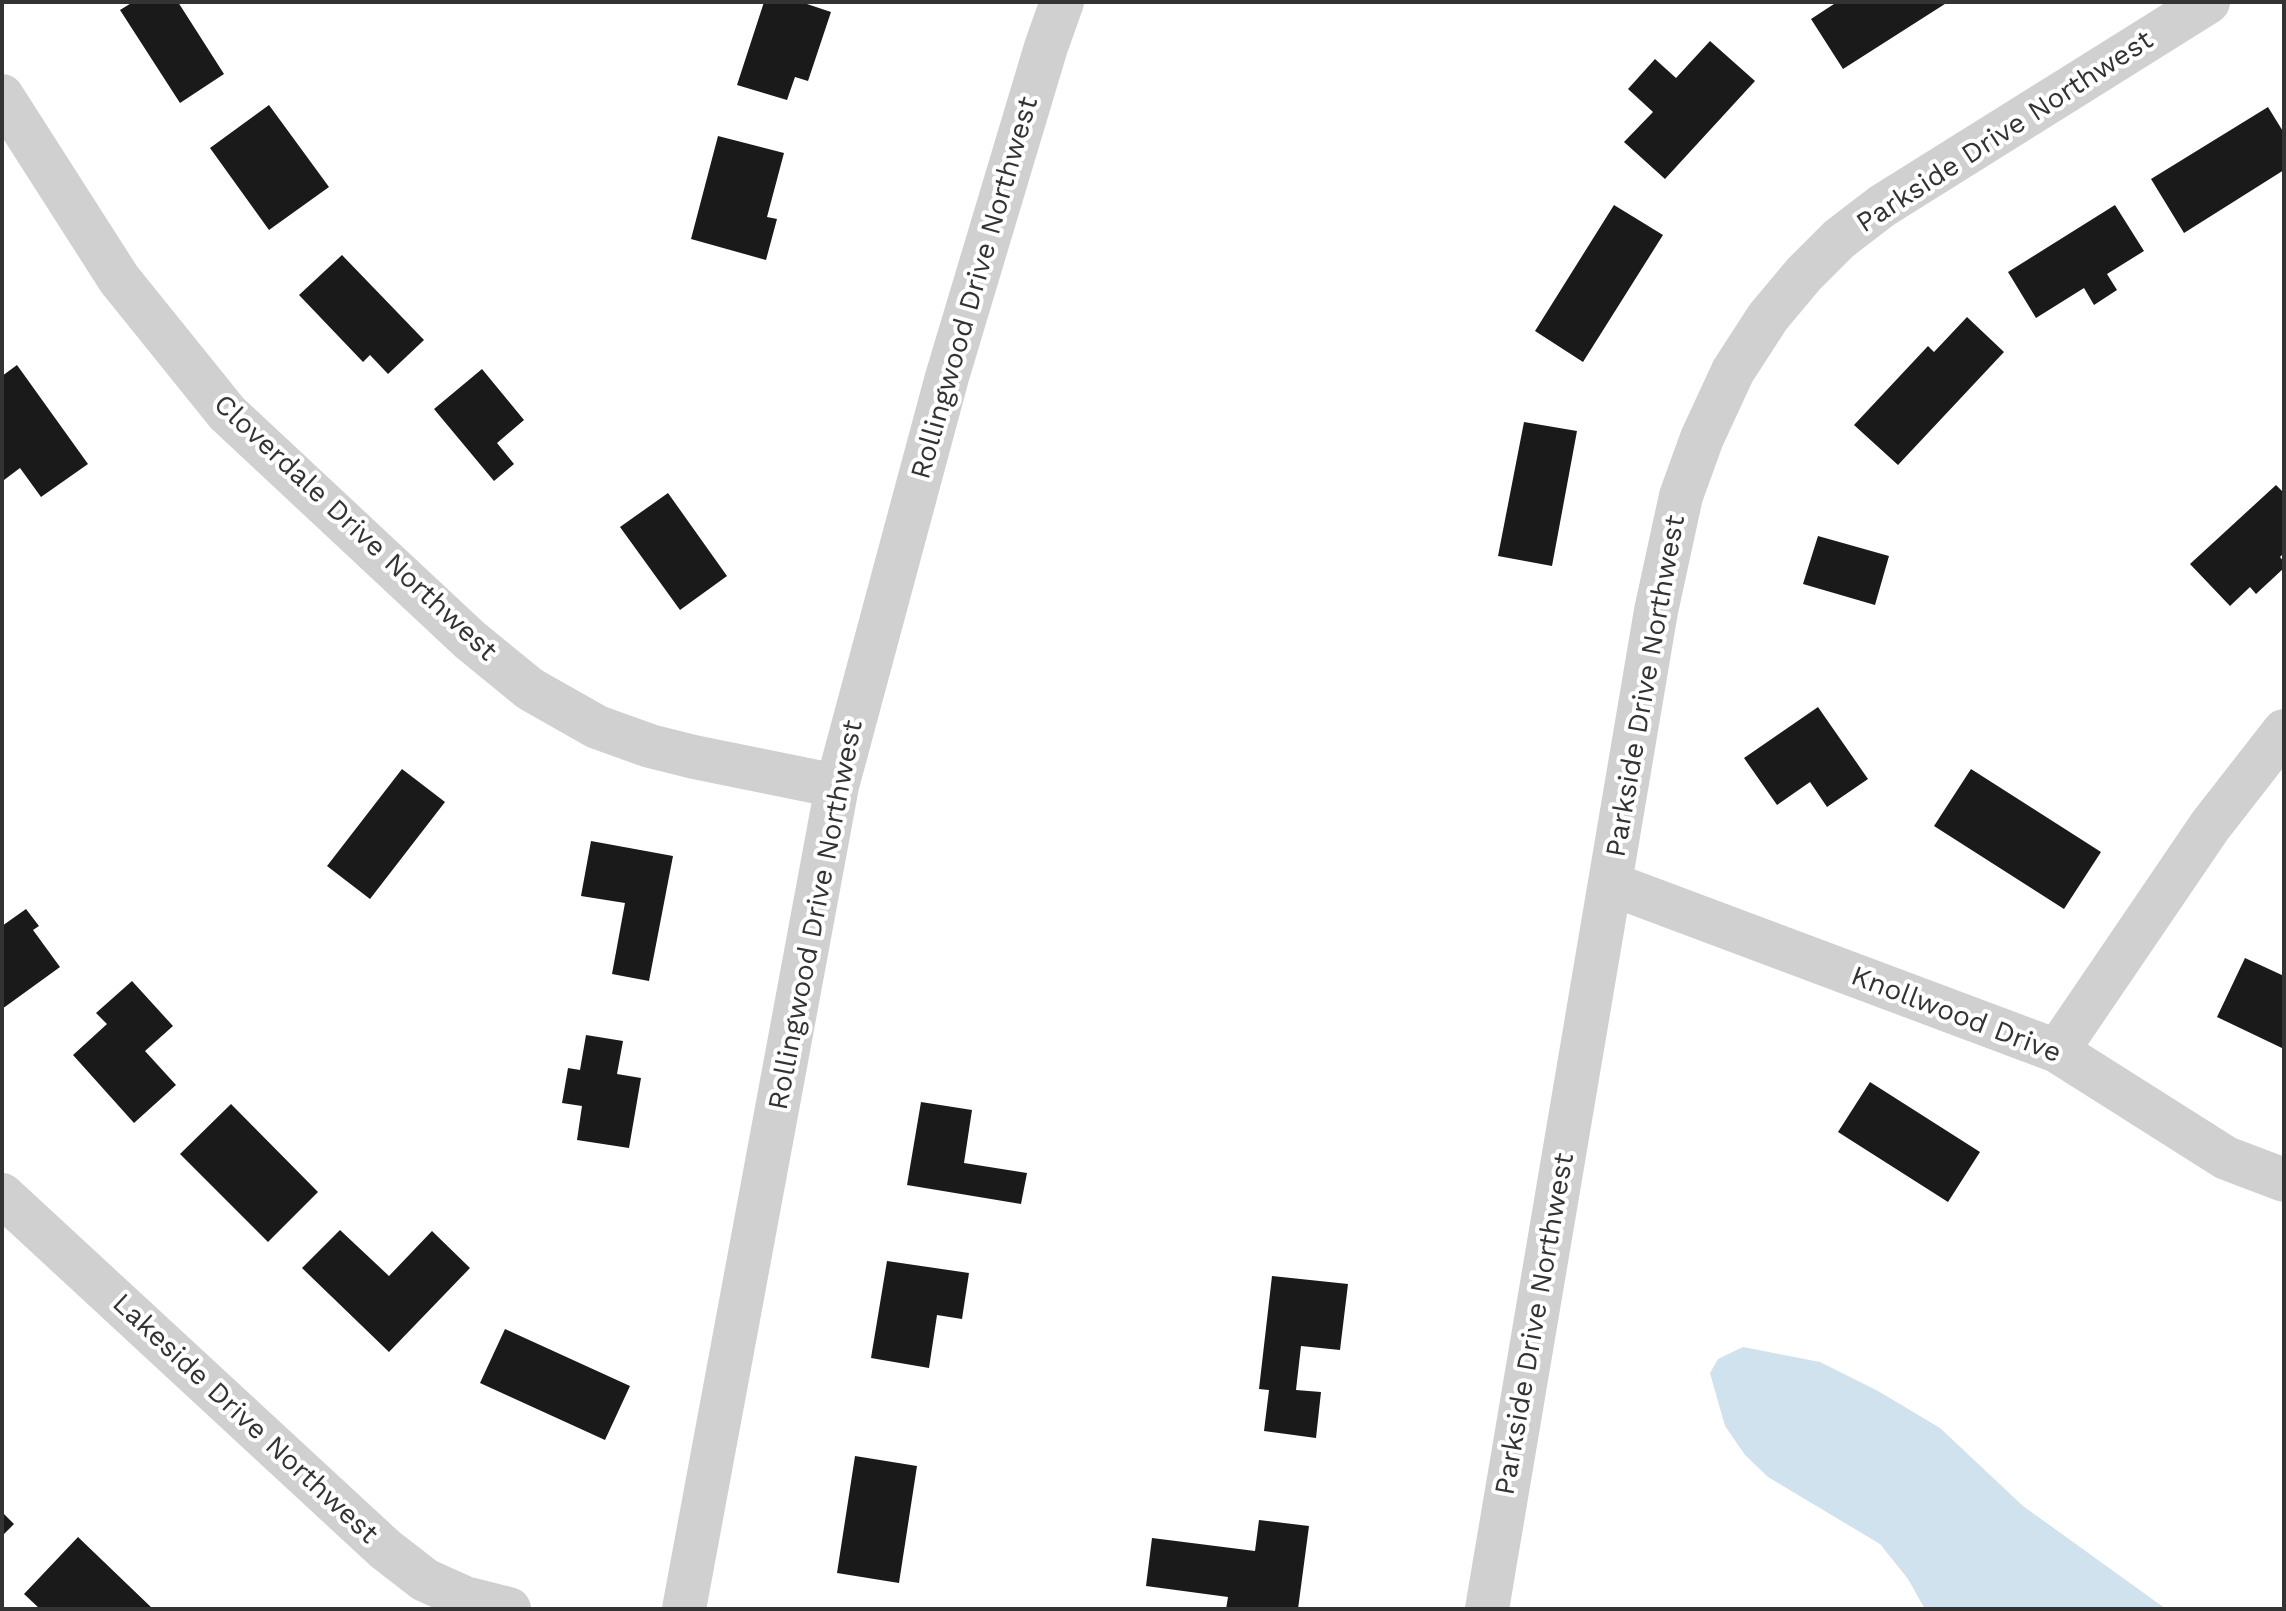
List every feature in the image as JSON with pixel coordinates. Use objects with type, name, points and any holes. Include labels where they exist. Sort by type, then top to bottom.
[{"type":"street","name":"Rollingwood Drive Northwest","points":[[684,1609],[837,786],[947,377],[1062,2]]},
{"type":"street","name":"Parkside Drive Northwest","points":[[1487,1609],[1656,611],[1681,496],[1702,438],[1733,371],[1768,317],[1839,239],[1882,206],[2208,2]]},
{"type":"street","name":"Cloverdale Drive Northwest","points":[[2,96],[119,279],[227,413],[470,640],[530,689],[597,727],[650,746],[694,757],[837,786]]},
{"type":"street","points":[[2057,1051],[2210,826],[2284,731]]},
{"type":"street","name":"Knollwood Drive","points":[[1611,884],[2057,1051],[2226,1158],[2284,1180]]},
{"type":"street","name":"Lakeside Drive Northwest","points":[[2,1195],[385,1549],[425,1580],[465,1598],[509,1609]]},
{"type":"water","points":[[1743,1347],[1820,1362],[1878,1391],[1940,1428],[2023,1506],[2166,1609],[1925,1609],[1908,1579],[1880,1544],[1768,1477],[1745,1455],[1725,1426],[1710,1373],[1718,1359]]},
{"type":"building","points":[[133,2],[178,2],[224,74],[180,103],[120,10]]},
{"type":"building","points":[[764,2],[801,2],[831,12],[808,81],[795,77],[787,100],[737,85]]},
{"type":"building","points":[[1837,2],[1948,2],[1843,69],[1811,19]]},
{"type":"building","points":[[1710,41],[1755,81],[1665,179],[1624,142],[1653,112],[1628,89],[1655,59],[1676,78]]},
{"type":"building","points":[[269,105],[329,187],[269,230],[210,148]]},
{"type":"building","points":[[2268,107],[2284,133],[2284,170],[2184,233],[2151,179]]},
{"type":"building","points":[[718,136],[784,153],[767,217],[777,219],[766,260],[691,239]]},
{"type":"building","points":[[1614,205],[1663,235],[1583,362],[1535,331]]},
{"type":"building","points":[[2115,205],[2144,251],[2107,274],[2117,290],[2094,305],[2084,288],[2036,318],[2008,272]]},
{"type":"building","points":[[342,255],[424,340],[388,374],[370,355],[363,362],[299,295]]},
{"type":"building","points":[[1967,317],[2004,352],[1898,465],[1854,425],[1928,346],[1934,352]]},
{"type":"building","points":[[17,365],[88,464],[41,497],[20,468],[4,480],[2,478],[2,376]]},
{"type":"building","points":[[482,369],[524,420],[497,443],[514,464],[494,481],[434,409]]},
{"type":"building","points":[[1524,422],[1577,431],[1552,566],[1498,556]]},
{"type":"building","points":[[2276,485],[2284,493],[2284,553],[2280,557],[2284,568],[2256,594],[2250,587],[2230,606],[2190,564]]},
{"type":"building","points":[[668,493],[727,576],[680,610],[620,527]]},
{"type":"building","points":[[1818,536],[1889,556],[1875,605],[1803,584]]},
{"type":"building","points":[[1818,707],[1868,779],[1827,807],[1810,782],[1777,805],[1744,758]]},
{"type":"building","points":[[402,769],[445,802],[370,899],[327,866]]},
{"type":"building","points":[[1971,769],[2101,852],[2064,909],[1934,826]]},
{"type":"building","points":[[591,841],[673,856],[649,981],[612,974],[625,903],[581,896]]},
{"type":"building","points":[[26,909],[39,926],[33,930],[60,967],[2,1009],[2,926]]},
{"type":"building","points":[[2245,958],[2284,976],[2284,1049],[2217,1017]]},
{"type":"building","points":[[132,981],[173,1026],[145,1051],[176,1085],[134,1123],[73,1055],[107,1024],[96,1013]]},
{"type":"building","points":[[586,1035],[623,1041],[617,1074],[641,1078],[629,1148],[577,1140],[582,1106],[562,1103],[568,1068],[580,1070]]},
{"type":"building","points":[[1870,1082],[1980,1152],[1948,1202],[1838,1132]]},
{"type":"building","points":[[921,1102],[972,1110],[964,1163],[1027,1173],[1021,1204],[907,1185]]},
{"type":"building","points":[[231,1104],[318,1192],[268,1242],[180,1154]]},
{"type":"building","points":[[340,1230],[389,1276],[432,1231],[470,1268],[389,1352],[302,1268]]},
{"type":"building","points":[[887,1261],[969,1273],[962,1319],[937,1315],[929,1368],[871,1358]]},
{"type":"building","points":[[1272,1276],[1348,1284],[1340,1350],[1301,1346],[1296,1390],[1321,1392],[1316,1438],[1264,1431],[1269,1390],[1259,1389]]},
{"type":"building","points":[[505,1329],[630,1386],[605,1440],[480,1383]]},
{"type":"building","points":[[855,1456],[917,1466],[899,1583],[837,1573]]},
{"type":"building","points":[[2,1512],[14,1524],[2,1536]]},
{"type":"building","points":[[1259,1520],[1309,1526],[1298,1609],[1226,1609],[1228,1597],[1146,1586],[1152,1538],[1255,1551]]},
{"type":"building","points":[[78,1537],[153,1609],[40,1609],[24,1594]]}]
